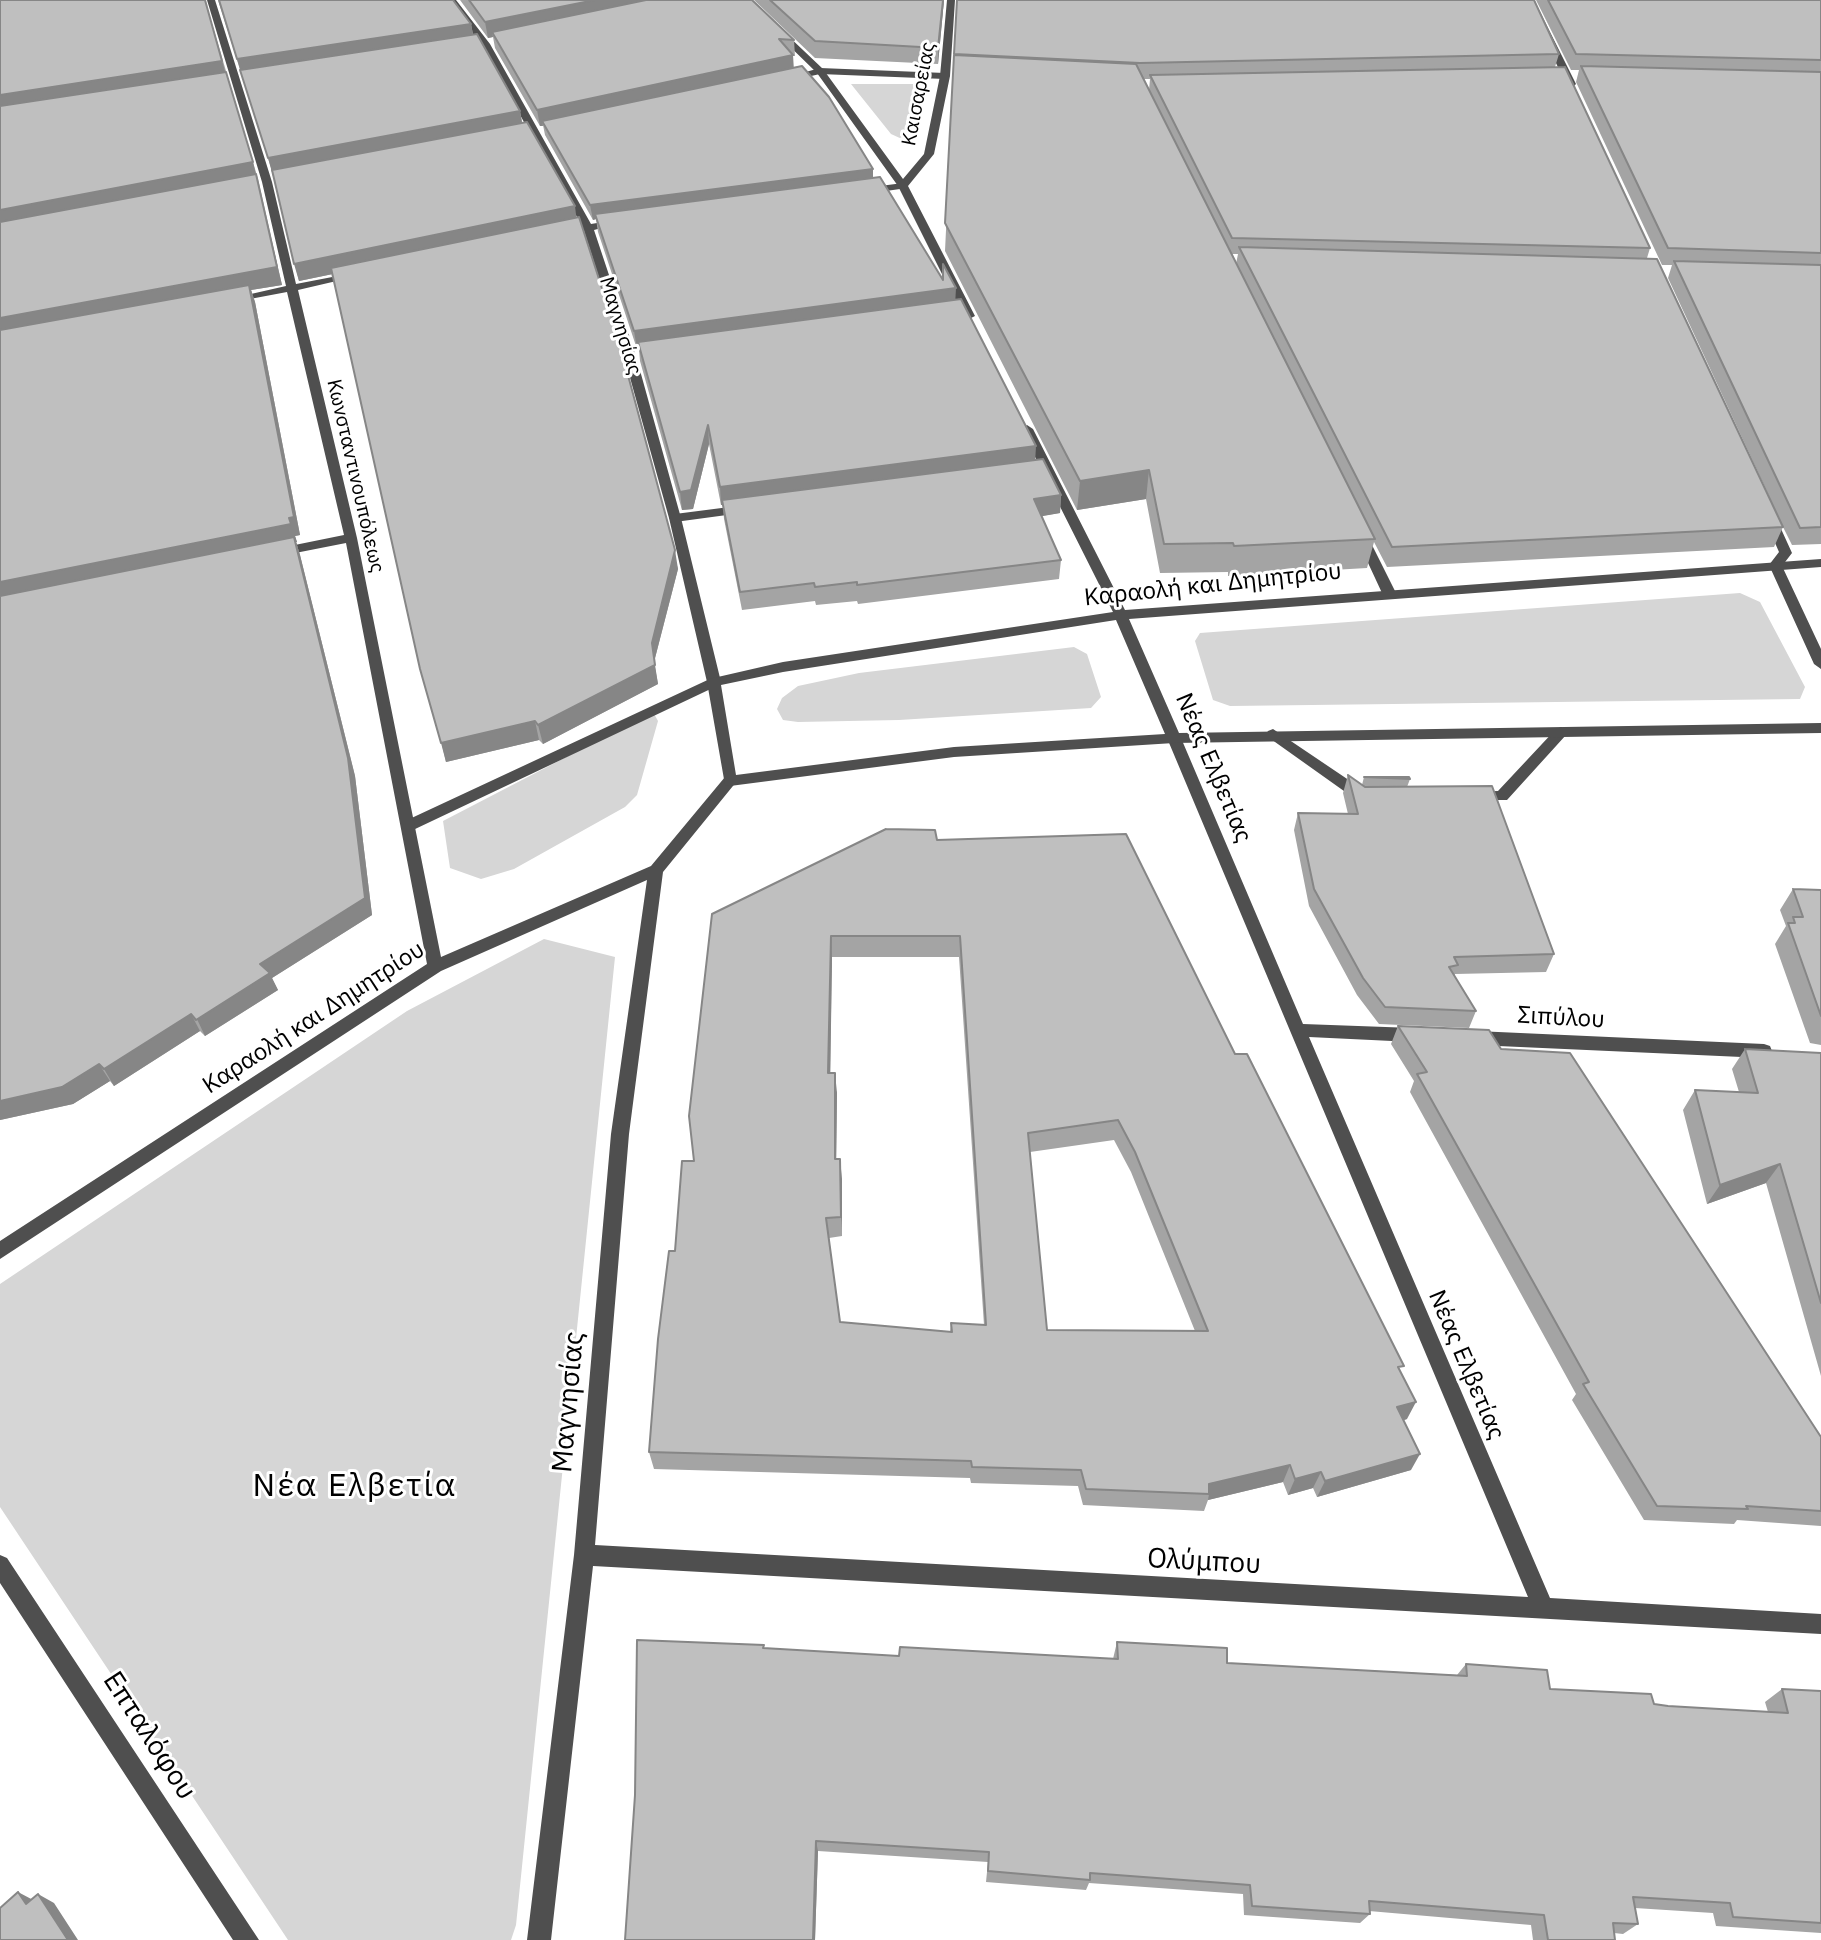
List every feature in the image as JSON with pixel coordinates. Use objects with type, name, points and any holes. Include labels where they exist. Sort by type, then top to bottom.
[{"type":"street","name":"Κωνσταντινουπόλεως","points":[[211,0],[267,182],[351,538],[435,967]]},
{"type":"street","name":"Μαγνησίας","points":[[452,0],[485,44],[537,131],[588,227],[630,356],[675,518],[714,682]]},
{"type":"street","name":"Καισαρείας","points":[[903,186],[929,154],[945,76],[951,0]]},
{"type":"street","points":[[1530,0],[1574,90]]},
{"type":"street","points":[[772,25],[820,71],[903,186],[973,324]]},
{"type":"street","points":[[469,46],[500,41]]},
{"type":"street","points":[[775,81],[820,71],[960,77]]},
{"type":"street","points":[[1552,77],[1583,77]]},
{"type":"street","points":[[220,83],[251,78]]},
{"type":"street","points":[[522,134],[552,128]]},
{"type":"street","points":[[253,185],[282,179]]},
{"type":"street","points":[[855,192],[903,186]]},
{"type":"street","points":[[557,233],[635,221]]},
{"type":"street","points":[[214,303],[369,272]]},
{"type":"street","points":[[951,313],[966,311]]},
{"type":"street","points":[[630,356],[646,354]]},
{"type":"street","name":"Νέας Ελβετίας","points":[[1021,418],[1121,615],[1544,1610]]},
{"type":"street","points":[[1032,472],[1047,470]]},
{"type":"street","points":[[675,518],[753,508]]},
{"type":"street","points":[[1767,511],[1786,553],[1775,565],[1821,664]]},
{"type":"street","points":[[1355,524],[1389,593]]},
{"type":"street","points":[[259,556],[351,538]]},
{"type":"street","name":"Καραολή και Δημητρίου","points":[[408,826],[714,682],[783,667],[1121,615],[1821,563]]},
{"type":"street","points":[[714,682],[730,781],[954,752],[1174,738],[1273,734],[1821,728]]},
{"type":"street","points":[[1455,796],[1502,796],[1561,732]]},
{"type":"street","points":[[1273,734],[1360,797],[1375,797]]},
{"type":"street","name":"Καραολή και Δημητρίου","points":[[0,1251],[435,967],[656,870],[730,781]]},
{"type":"street","name":"Μαγνησίας","points":[[539,1940],[584,1555],[620,1134],[656,870]]},
{"type":"street","points":[[1298,1030],[1425,1036]]},
{"type":"street","name":"Σιπύλου","points":[[1457,1037],[1789,1053]]},
{"type":"street","name":"Ολύμπου","points":[[584,1555],[1821,1624]]},
{"type":"street","name":"Επταλόφου","points":[[0,1565],[247,1940]]},
{"type":"shaded area","points":[[851,84],[926,84],[914,137],[902,139],[891,134]]},
{"type":"shaded area","points":[[1740,593],[1760,602],[1805,687],[1800,699],[1230,706],[1213,700],[1195,641],[1200,633]]},
{"type":"shaded area","points":[[1074,647],[1087,654],[1101,697],[1091,708],[899,720],[798,722],[783,720],[777,709],[782,698],[798,686],[859,673]]},
{"type":"shaded area","points":[[653,712],[658,721],[637,795],[625,807],[514,869],[481,879],[450,868],[443,821]]},
{"type":"shaded area","points":[[544,939],[615,957],[516,1925],[511,1940],[288,1940],[0,1507],[0,1284],[407,1011]]},
{"type":"building","points":[[0,0],[205,0],[222,61],[0,95]]},
{"type":"building","points":[[219,0],[453,0],[471,24],[237,59]]},
{"type":"building","points":[[469,0],[595,0],[485,22]]},
{"type":"building","points":[[646,0],[752,0],[794,40],[779,39],[793,55],[537,110],[492,32]]},
{"type":"building","points":[[770,0],[943,0],[938,48],[815,41]]},
{"type":"building","points":[[957,0],[1534,0],[1559,54],[1140,63],[954,54]]},
{"type":"building","points":[[1548,0],[1821,0],[1821,60],[1576,54]]},
{"type":"building","points":[[477,34],[520,111],[268,158],[240,70]]},
{"type":"building","points":[[954,55],[1136,64],[1375,539],[1234,546],[1233,543],[1164,544],[1149,470],[1080,481],[945,223]]},
{"type":"building","points":[[802,66],[829,97],[873,169],[590,205],[542,121]]},
{"type":"building","points":[[1581,66],[1821,72],[1821,253],[1668,248]]},
{"type":"building","points":[[1565,67],[1650,248],[1232,238],[1150,75]]},
{"type":"building","points":[[226,72],[253,162],[0,210],[0,106]]},
{"type":"building","points":[[527,122],[575,206],[294,264],[272,170]]},
{"type":"building","points":[[256,174],[277,267],[0,318],[0,222]]},
{"type":"building","points":[[880,177],[943,280],[943,264],[956,288],[634,331],[595,214]]},
{"type":"building","points":[[579,217],[618,338],[675,550],[652,643],[655,665],[538,725],[535,721],[441,743],[420,669],[331,268]]},
{"type":"building","points":[[1239,247],[1657,259],[1783,527],[1392,547]]},
{"type":"building","points":[[1674,261],[1821,265],[1821,527],[1800,528]]},
{"type":"building","points":[[249,285],[294,517],[289,518],[291,524],[0,582],[0,330]]},
{"type":"building","points":[[961,299],[1036,446],[720,487],[708,425],[691,490],[680,492],[638,342]]},
{"type":"building","points":[[1043,459],[1061,495],[1034,499],[1061,560],[857,585],[857,582],[815,587],[814,583],[740,592],[722,500]]},
{"type":"building","points":[[294,537],[348,758],[365,898],[260,964],[270,973],[196,1020],[191,1014],[104,1069],[99,1064],[62,1087],[0,1101],[0,596]]},
{"type":"building","points":[[1348,775],[1365,787],[1492,786],[1554,954],[1454,957],[1458,965],[1449,967],[1476,1011],[1385,1007],[1363,978],[1314,889],[1298,813],[1358,814]]},
{"type":"building","points":[[1364,777],[1409,777],[1410,779]]},
{"type":"building","points":[[886,829],[935,830],[937,840],[1126,834],[1235,1054],[1247,1054],[1404,1366],[1398,1367],[1416,1402],[1397,1407],[1420,1454],[1325,1481],[1321,1472],[1295,1479],[1290,1465],[1209,1484],[1209,1494],[1086,1489],[1081,1470],[972,1467],[971,1461],[649,1452],[658,1339],[669,1251],[675,1251],[682,1161],[694,1161],[689,1116],[712,914]],"holes":[[[831,936],[960,936],[986,1325],[951,1323],[952,1332],[840,1322],[826,1218],[841,1217],[840,1159],[835,1159],[835,1073],[828,1073]],[[1118,1120],[1135,1152],[1208,1331],[1047,1330],[1028,1133]]]},
{"type":"building","points":[[1793,889],[1821,890],[1821,1016],[1788,923],[1795,923],[1793,917],[1803,917]]},
{"type":"building","points":[[1398,1026],[1489,1030],[1501,1049],[1570,1053],[1821,1437],[1821,1511],[1746,1506],[1748,1509],[1657,1506],[1583,1384],[1589,1382],[1417,1074],[1427,1072]]},
{"type":"building","points":[[1745,1049],[1821,1053],[1821,1303],[1780,1164],[1720,1185],[1695,1090],[1758,1093]]},
{"type":"building","points":[[637,1640],[764,1645],[763,1648],[899,1656],[900,1647],[1118,1659],[1117,1642],[1227,1648],[1227,1663],[1467,1676],[1466,1664],[1547,1670],[1550,1689],[1651,1694],[1654,1704],[1668,1706],[1788,1713],[1782,1689],[1821,1691],[1821,1923],[1733,1917],[1730,1903],[1633,1897],[1638,1924],[1613,1923],[1615,1940],[1548,1940],[1544,1915],[1369,1901],[1370,1914],[1252,1906],[1250,1885],[1090,1873],[1090,1880],[988,1871],[989,1852],[816,1841],[813,1940],[625,1940],[635,1795]]},
{"type":"building","points":[[18,1892],[26,1904],[38,1894],[68,1940],[0,1940],[0,1908]]},
{"type":"district","name":"Νέα Ελβετία","points":[[355,1487]]}]
